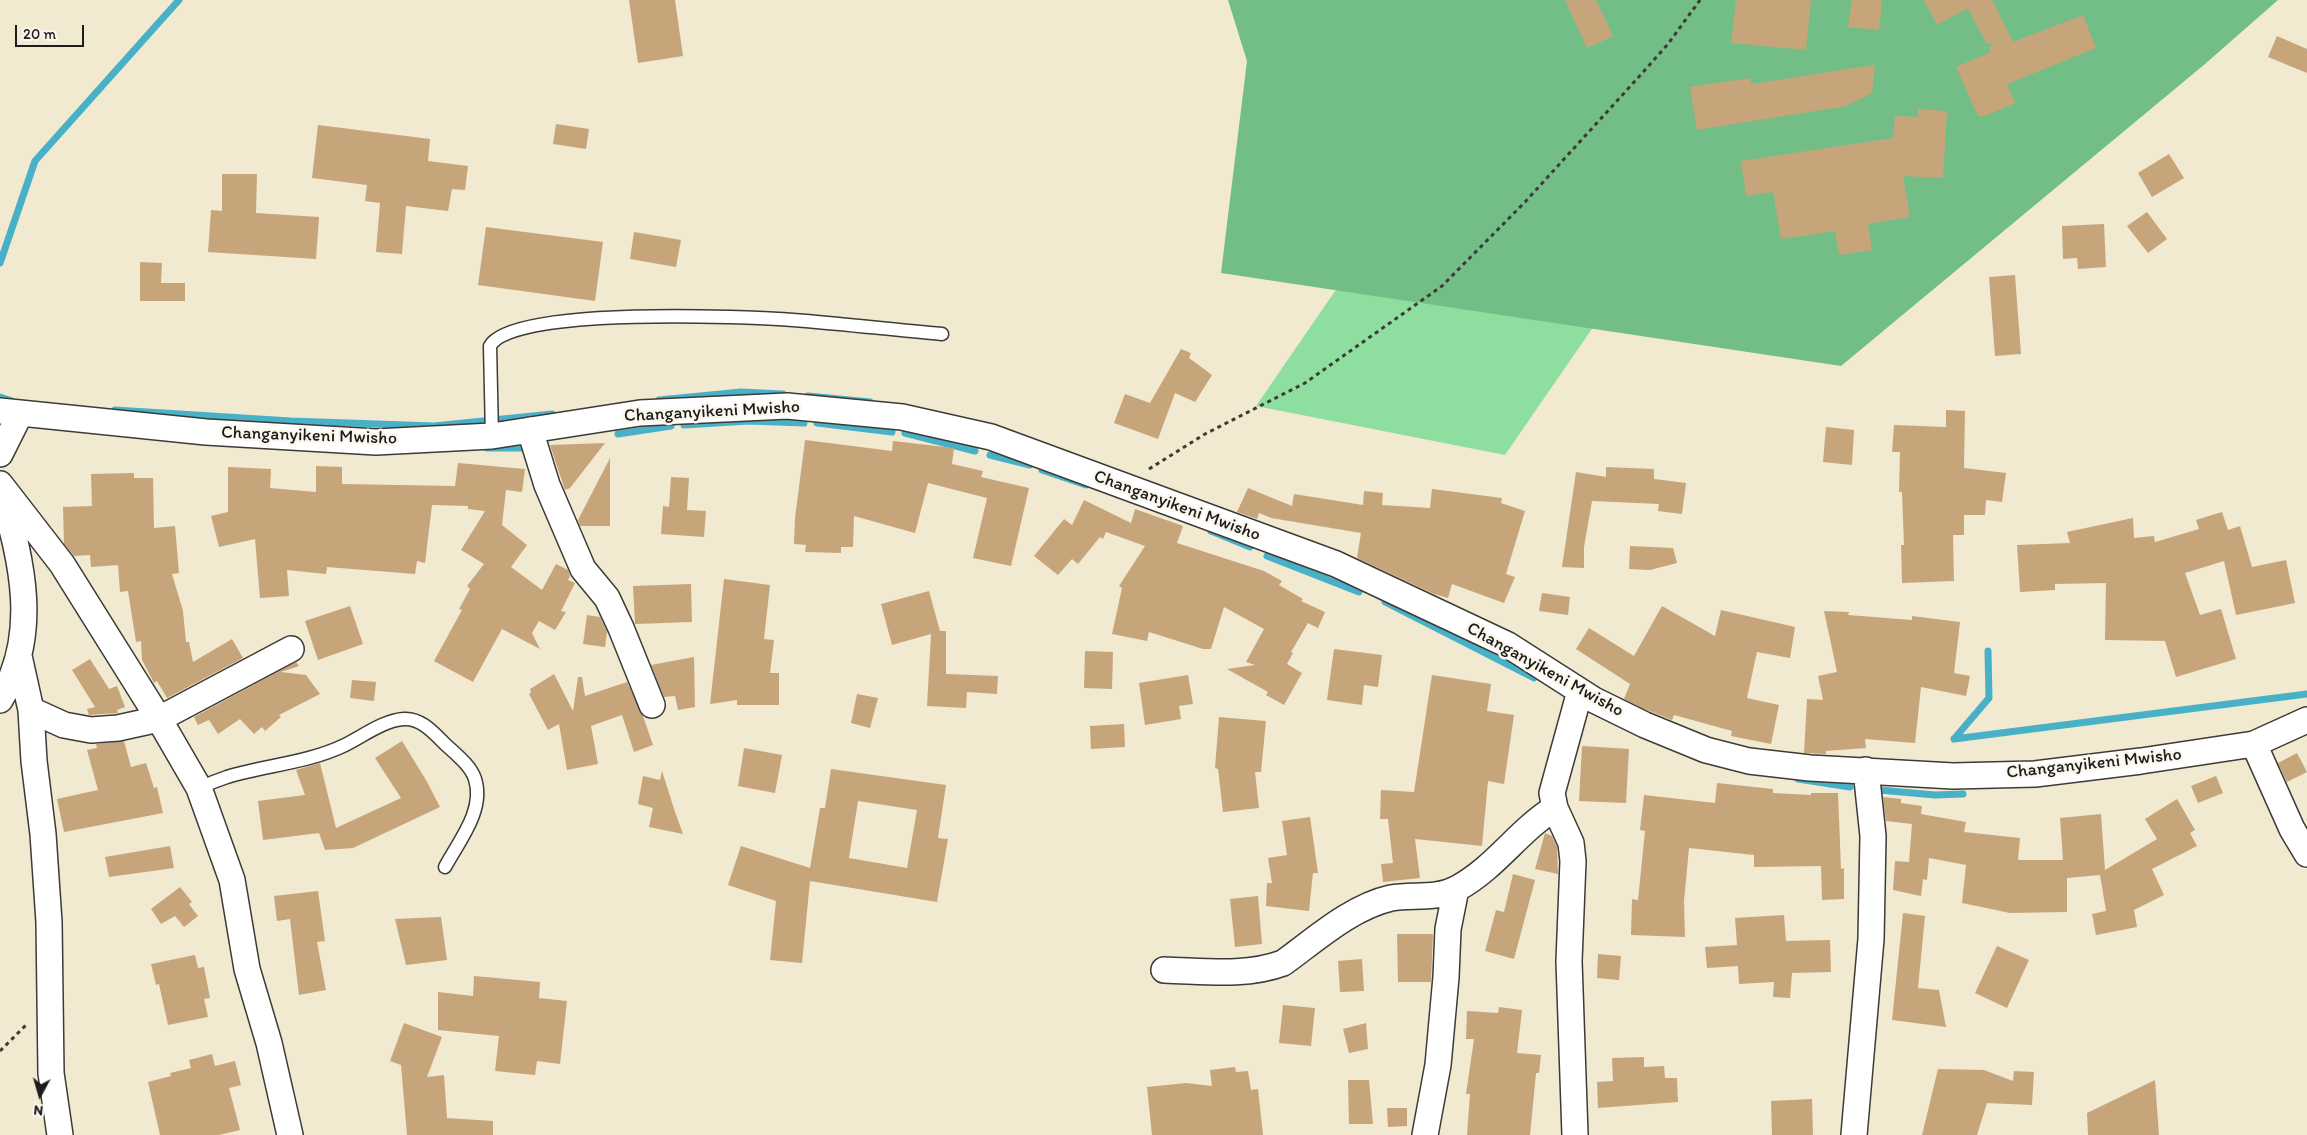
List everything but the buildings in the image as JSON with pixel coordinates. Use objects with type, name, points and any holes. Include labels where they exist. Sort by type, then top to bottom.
[{"type":"street","name":"Changanyikeni Mwisho","points":[[10,413],[206,432],[376,442],[492,436],[640,413],[787,406],[902,417],[991,437],[1336,564],[1508,645],[1594,700],[1645,725],[1706,750],[1750,761],[1810,768],[1953,776],[2035,774],[2141,761],[2254,744],[2307,720]]},
{"type":"street","points":[[0,454],[10,413]]},
{"type":"street","points":[[530,430],[547,485],[583,569],[607,598],[622,628],[652,705]]},
{"type":"street","points":[[0,485],[19,551],[24,619],[18,656],[10,684],[0,700]]},
{"type":"street","points":[[0,485],[62,564],[159,719],[199,788],[232,880],[247,969],[269,1043],[290,1135]]},
{"type":"street","points":[[31,710],[64,725],[91,730],[118,728],[159,719],[291,649]]},
{"type":"street","points":[[18,656],[31,710],[49,922],[51,1073],[60,1135]]},
{"type":"street","points":[[1575,1135],[1569,960],[1573,861],[1571,843],[1555,808],[1552,794],[1580,691]]},
{"type":"street","points":[[2254,744],[2292,829],[2307,854]]},
{"type":"street","points":[[1854,1135],[1871,939],[1873,836],[1866,770]]},
{"type":"street","points":[[1164,970],[1238,972],[1268,969],[1283,963],[1369,905],[1392,898],[1430,896],[1456,889],[1474,878],[1528,828],[1555,808]]},
{"type":"street","points":[[1425,1135],[1438,1065],[1446,977],[1448,929],[1456,889]]},
{"type":"lane","points":[[492,436],[490,346],[492,341],[528,326],[604,316],[732,317],[942,334]]},
{"type":"lane","points":[[199,788],[227,777],[298,762],[334,749],[387,724],[404,719],[417,721],[430,729],[466,765],[474,778],[476,790],[475,813],[445,867]]},
{"type":"path","points":[[1120,485],[1167,460],[1205,434],[1305,383],[1442,286],[1524,202],[1636,80],[1668,44],[1700,0]]},
{"type":"green space","points":[[1228,0],[2278,0],[2205,64],[1841,366],[1221,273],[1247,61]]},
{"type":"green space","points":[[1507,41],[1702,169],[1505,455],[1256,406]]},
{"type":"waterway","points":[[0,263],[35,161],[179,0]]},
{"type":"waterway","points":[[659,400],[741,392],[783,394]]},
{"type":"waterway","points":[[808,396],[870,402]]},
{"type":"waterway","points":[[0,397],[12,401]]},
{"type":"waterway","points":[[115,410],[291,421],[434,426],[552,414]]},
{"type":"waterway","points":[[684,425],[749,421],[804,423]]},
{"type":"waterway","points":[[817,423],[892,432]]},
{"type":"waterway","points":[[618,434],[671,426]]},
{"type":"waterway","points":[[905,433],[975,451]]},
{"type":"waterway","points":[[487,448],[531,448]]},
{"type":"waterway","points":[[990,455],[1030,465]]},
{"type":"waterway","points":[[1042,470],[1086,485]]},
{"type":"waterway","points":[[1211,531],[1250,547]]},
{"type":"waterway","points":[[1267,556],[1359,592]]},
{"type":"waterway","points":[[1385,602],[1534,678]]},
{"type":"waterway","points":[[1954,739],[1989,698],[1988,651]]},
{"type":"waterway","points":[[1954,739],[2307,694]]},
{"type":"waterway","points":[[1798,779],[1850,787]]},
{"type":"waterway","points":[[1879,790],[1935,795],[1963,794]]}]
